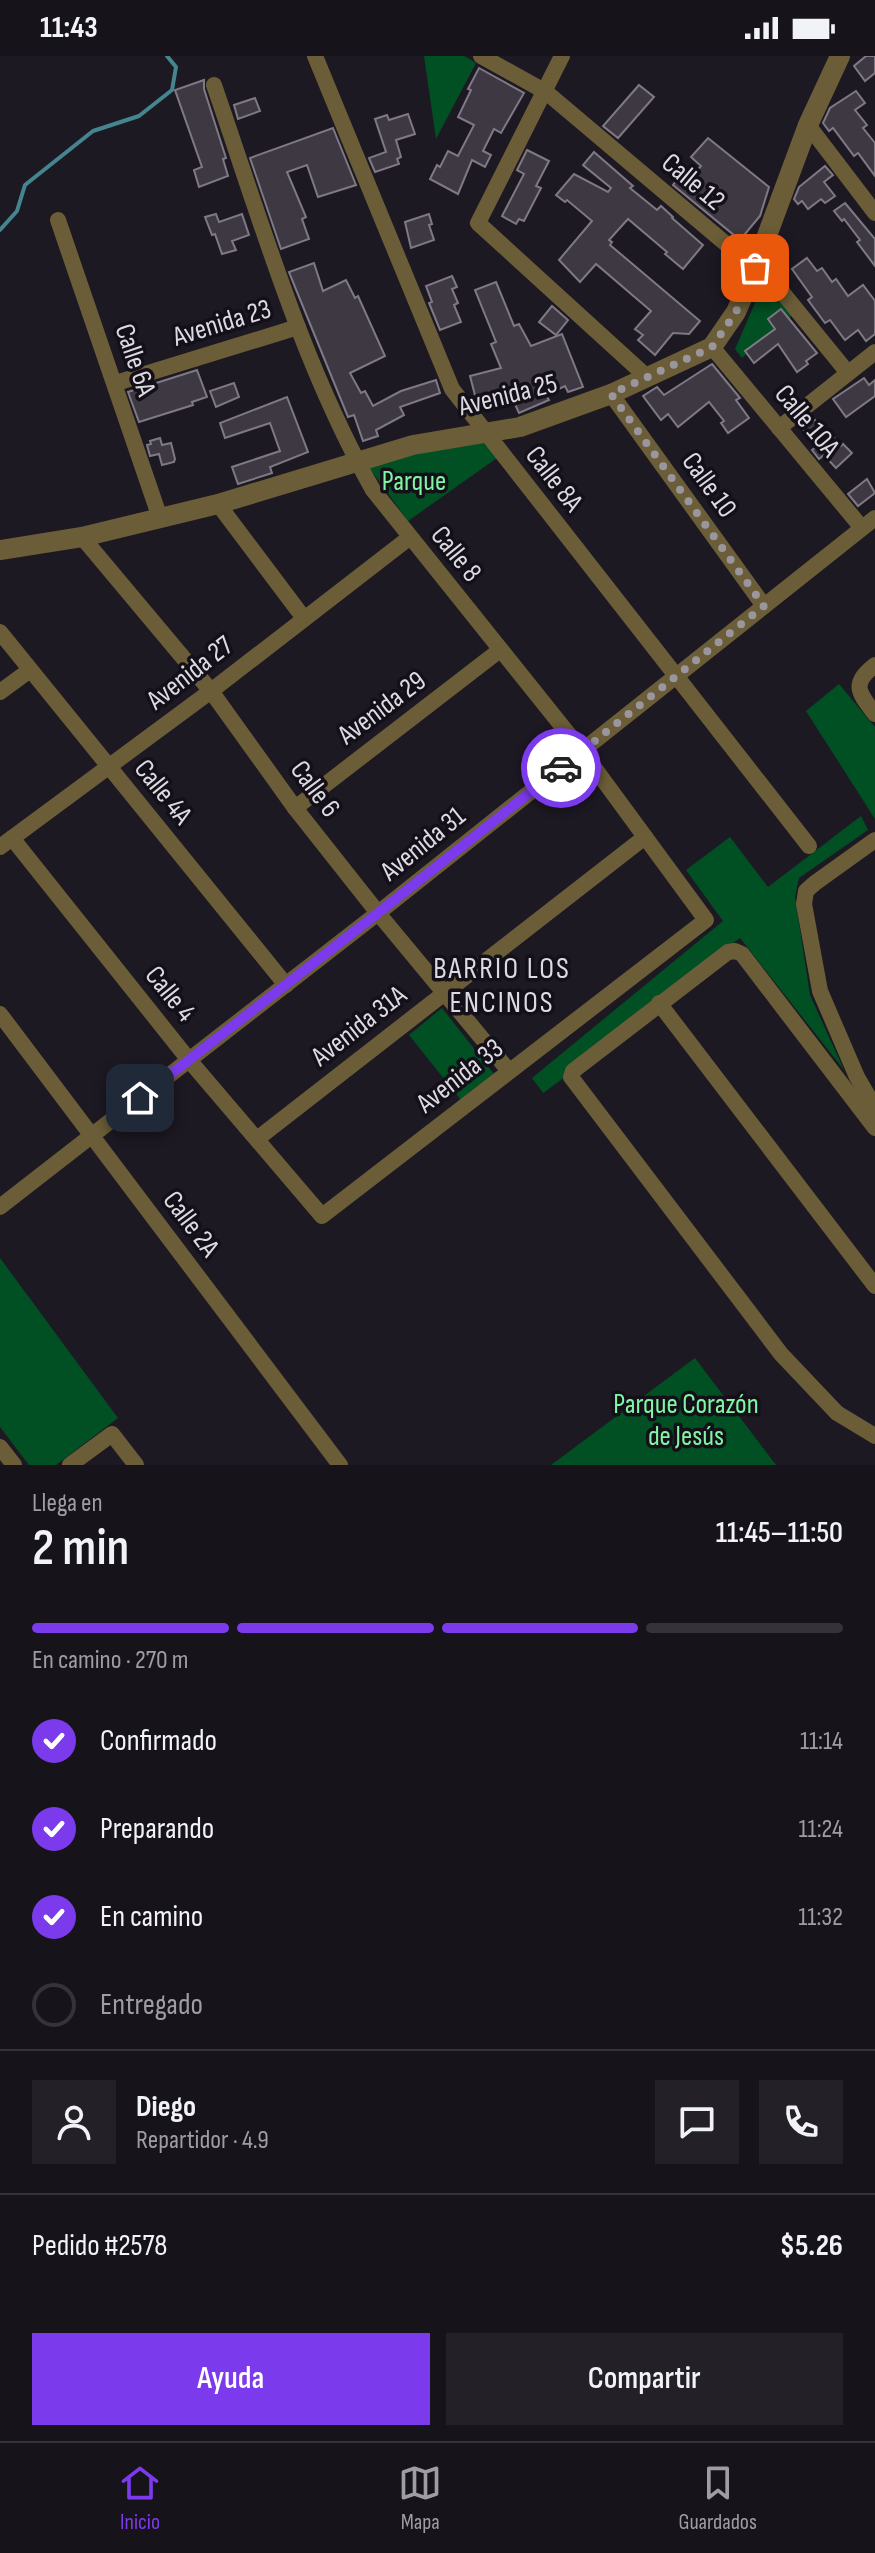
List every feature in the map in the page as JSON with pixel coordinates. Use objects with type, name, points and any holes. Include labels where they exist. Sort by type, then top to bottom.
[{"type":"street","name":"Calle 8A","points":[[315,56],[452,389],[809,846]]},
{"type":"street","name":"Calle 12","points":[[481,56],[546,92],[755,268],[769,276],[848,373]]},
{"type":"street","points":[[562,56],[478,223],[647,377]]},
{"type":"street","points":[[712,347],[736,312],[808,125],[840,56]]},
{"type":"street","name":"Calle 8","points":[[214,85],[298,327],[357,463],[409,538],[582,751],[706,920]]},
{"type":"street","points":[[808,125],[875,213]]},
{"type":"street","name":"Calle 6A","points":[[58,220],[160,518]]},
{"type":"street","name":"Avenida 23","points":[[116,383],[298,327]]},
{"type":"street","name":"Avenida 25","points":[[0,550],[82,537],[218,504],[413,445],[520,427],[611,394],[712,347]]},
{"type":"street","name":"Calle 10A","points":[[712,347],[779,428],[868,523]]},
{"type":"street","points":[[779,428],[875,352]]},
{"type":"street","name":"Calle 10","points":[[611,394],[764,606]]},
{"type":"street","points":[[218,504],[303,617]]},
{"type":"street","name":"Avenida 31","points":[[0,1206],[378,913],[868,523]]},
{"type":"street","name":"Calle 6","points":[[82,537],[211,691],[295,808],[509,1071]]},
{"type":"street","name":"Avenida 27","points":[[6,843],[211,691],[409,538]]},
{"type":"street","name":"Calle 4A","points":[[0,632],[286,985]]},
{"type":"street","name":"Avenida 29","points":[[295,808],[500,650]]},
{"type":"street","points":[[875,665],[861,675],[858,686],[861,696],[875,714]]},
{"type":"street","points":[[0,692],[30,670]]},
{"type":"street","name":"Avenida 31A","points":[[257,1139],[645,837]]},
{"type":"street","points":[[874,1120],[820,991],[804,904],[806,891],[875,840]]},
{"type":"street","name":"Calle 4","points":[[6,843],[322,1216]]},
{"type":"street","name":"Avenida 33","points":[[322,1216],[706,920]]},
{"type":"street","points":[[874,1120],[742,954],[728,952],[573,1071],[571,1077],[781,1354],[837,1413],[875,1436]]},
{"type":"street","points":[[659,1003],[875,1286]]},
{"type":"street","name":"Calle 2A","points":[[0,1014],[340,1465]]},
{"type":"street","points":[[70,1465],[112,1434],[136,1465]]},
{"type":"street","points":[[0,1447],[14,1465]]},
{"type":"green space","points":[[424,56],[464,56],[476,63],[436,139]]},
{"type":"green space","points":[[765,280],[795,313],[742,358],[735,349]]},
{"type":"green space","name":"Parque","points":[[483,437],[497,458],[408,521],[368,466]]},
{"type":"green space","points":[[839,684],[875,727],[875,819],[806,711]]},
{"type":"green space","points":[[861,816],[868,830],[799,878],[795,897],[810,995],[844,1070],[740,938],[646,1005],[543,1093],[532,1078],[723,921],[686,870],[730,837],[768,887]]},
{"type":"green space","points":[[442,1008],[494,1074],[461,1100],[409,1035]]},
{"type":"green space","points":[[0,1258],[118,1418],[56,1465],[29,1465],[0,1427]]},
{"type":"green space","name":"Parque Corazón de Jesús","points":[[695,1358],[776,1465],[551,1465]]},
{"type":"building","points":[[866,56],[875,56],[875,73],[865,81],[854,66]]},
{"type":"building","points":[[479,68],[524,93],[501,133],[494,129],[483,151],[491,155],[485,167],[472,160],[458,194],[430,179],[448,151],[458,156],[474,125],[458,117]]},
{"type":"building","points":[[204,80],[204,89],[226,158],[223,159],[228,176],[199,187],[194,170],[202,167],[175,90]]},
{"type":"building","points":[[639,85],[654,97],[618,138],[603,126]]},
{"type":"building","points":[[856,91],[865,103],[855,110],[867,125],[863,128],[875,143],[875,176],[858,153],[854,156],[833,128],[829,131],[823,123],[830,108]]},
{"type":"building","points":[[255,98],[260,111],[238,119],[234,105]]},
{"type":"building","points":[[408,114],[415,134],[396,140],[401,157],[397,159],[399,164],[375,172],[369,158],[386,152],[375,119],[387,115],[389,120]]},
{"type":"building","points":[[333,128],[356,185],[318,197],[307,165],[287,172],[306,217],[302,219],[309,239],[281,249],[250,158]]},
{"type":"building","points":[[708,138],[769,187],[760,216],[740,240],[673,185],[678,178],[685,184],[701,166],[691,157]]},
{"type":"building","points":[[527,150],[549,161],[536,186],[541,188],[524,221],[519,219],[516,224],[502,216],[524,174],[517,170]]},
{"type":"building","points":[[594,152],[633,186],[630,188],[657,210],[661,206],[703,245],[683,269],[628,219],[609,240],[612,242],[610,245],[700,321],[689,334],[673,333],[655,355],[638,340],[643,335],[635,329],[651,311],[596,264],[580,282],[559,260],[592,221],[556,195],[574,174],[608,192],[611,188],[583,165]]},
{"type":"building","points":[[825,166],[833,175],[824,182],[835,196],[825,203],[821,199],[808,209],[802,201],[798,204],[794,199],[799,187]]},
{"type":"building","points":[[845,203],[875,239],[875,266],[857,242],[860,240],[834,211]]},
{"type":"building","points":[[216,214],[219,222],[242,214],[249,235],[232,241],[236,250],[222,254],[205,217]]},
{"type":"building","points":[[429,214],[434,240],[411,248],[405,222]]},
{"type":"building","points":[[807,258],[817,271],[822,268],[832,282],[836,279],[848,296],[863,285],[875,301],[875,334],[866,341],[858,330],[845,340],[830,320],[825,323],[808,300],[812,297],[792,269]]},
{"type":"building","points":[[314,263],[323,291],[346,280],[355,298],[358,296],[385,356],[350,373],[361,393],[365,391],[373,406],[401,391],[436,380],[440,393],[400,407],[404,415],[376,430],[378,436],[363,441],[354,415],[348,417],[289,272]]},
{"type":"building","points":[[452,276],[457,287],[452,289],[458,303],[454,305],[461,322],[440,330],[426,286]]},
{"type":"building","points":[[496,282],[514,326],[519,324],[531,346],[562,334],[583,387],[568,392],[565,386],[546,395],[549,400],[519,413],[514,402],[482,410],[470,376],[501,368],[491,344],[496,342],[475,290]]},
{"type":"building","points":[[552,306],[568,320],[556,335],[539,322]]},
{"type":"building","points":[[781,309],[817,353],[797,372],[778,344],[754,363],[745,351],[775,329],[768,319]]},
{"type":"building","points":[[712,364],[740,398],[736,400],[749,418],[728,433],[721,423],[724,421],[709,402],[678,427],[668,414],[661,420],[643,396],[657,387],[664,395]]},
{"type":"building","points":[[197,370],[207,397],[192,402],[193,405],[139,422],[128,392]]},
{"type":"building","points":[[864,378],[869,385],[875,380],[875,396],[846,417],[833,399]]},
{"type":"building","points":[[234,383],[239,397],[216,407],[210,391]]},
{"type":"building","points":[[287,397],[308,452],[270,467],[272,473],[238,484],[232,467],[280,451],[270,423],[225,438],[220,423]]},
{"type":"building","points":[[815,420],[828,437],[831,434],[852,453],[836,468],[824,455],[819,459],[812,450],[816,447],[803,429]]},
{"type":"building","points":[[160,438],[162,445],[171,443],[174,462],[162,465],[159,454],[150,456],[147,445]]},
{"type":"building","points":[[867,479],[875,493],[858,506],[848,494]]},
{"type":"waterway","points":[[0,230],[17,211],[25,185],[93,131],[139,116],[172,90],[176,67],[167,56]]},
{"type":"way so far","points":[[561,768],[764,606],[611,394],[712,347],[736,312],[755,268]]},
{"type":"district","name":"BARRIO LOS ENCINOS","points":[[502,986]]},
{"type":"route","points":[[140,1098],[561,768]]}]
